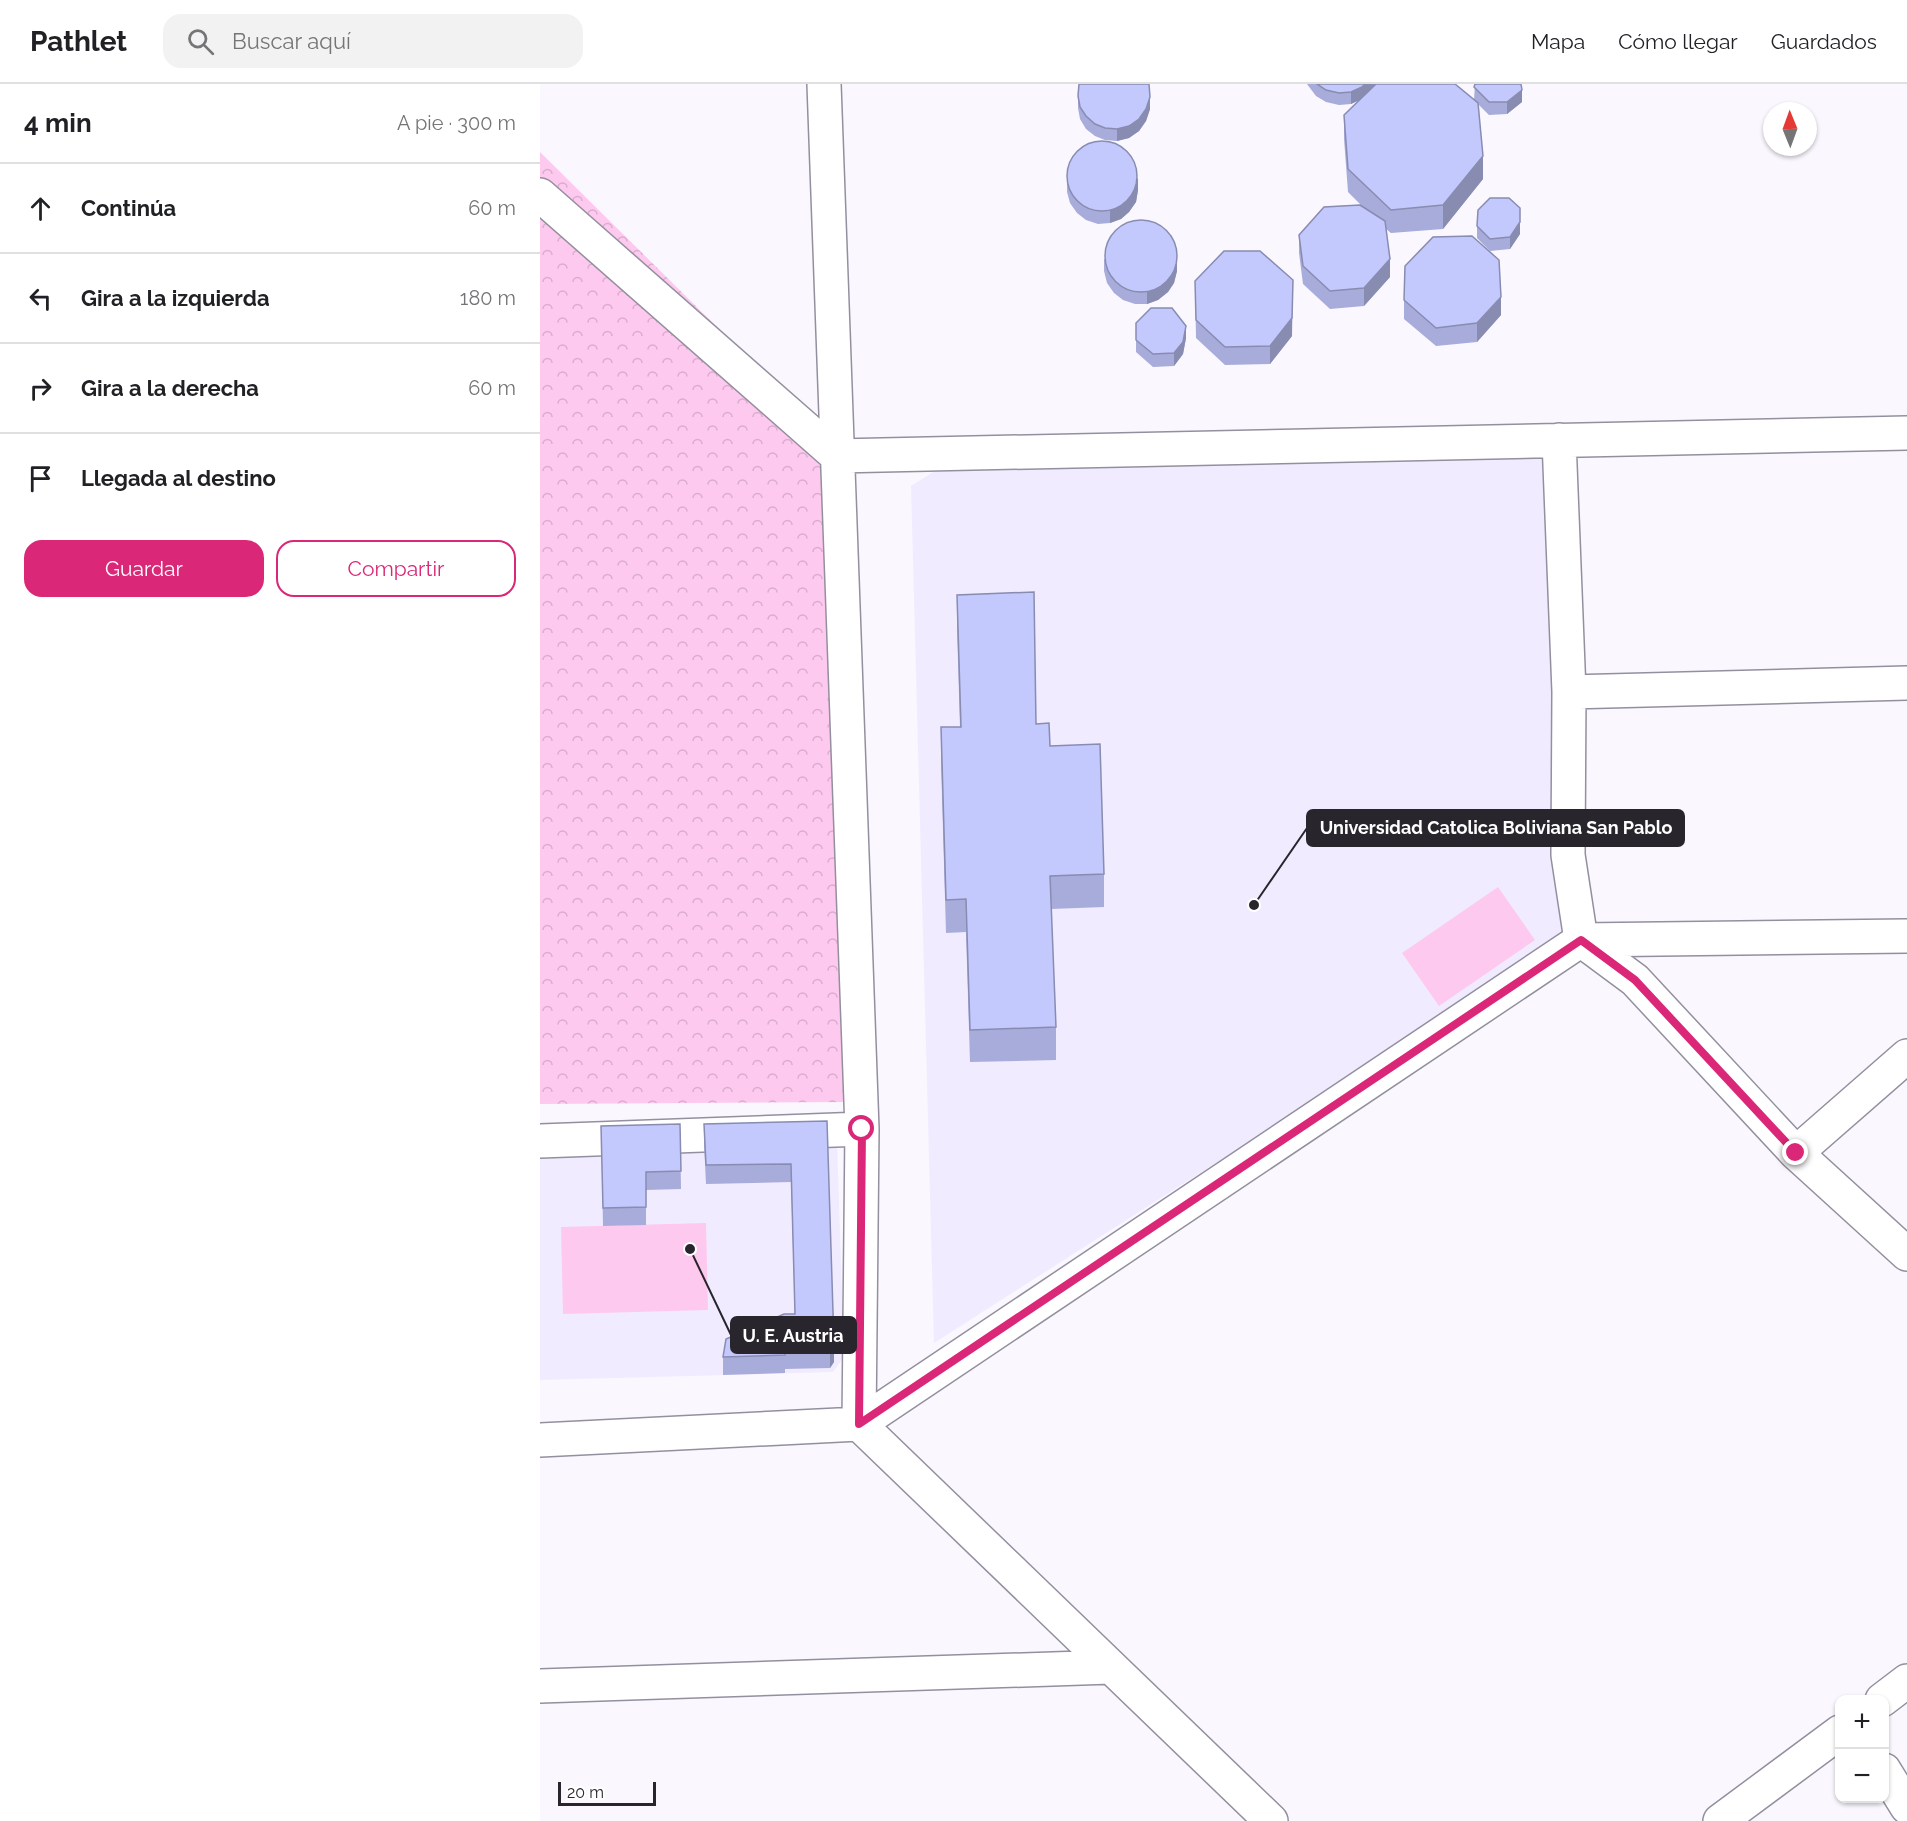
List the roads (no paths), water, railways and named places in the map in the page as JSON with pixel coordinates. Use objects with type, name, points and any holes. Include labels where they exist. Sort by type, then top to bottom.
[{"type":"street","points":[[824,84],[862,1129],[859,1424],[1271,1821]]},
{"type":"street","points":[[540,195],[837,456],[1907,433]]},
{"type":"street","points":[[1559,440],[1569,692],[1568,855],[1581,940],[1635,980],[1796,1153],[1907,1254]]},
{"type":"street","points":[[1569,692],[1907,683]]},
{"type":"street","points":[[540,1440],[859,1424],[1581,940],[1907,936]]},
{"type":"street","points":[[1796,1153],[1907,1056]]},
{"type":"street","points":[[540,1140],[862,1129]]},
{"type":"street","points":[[540,1686],[1111,1666]]},
{"type":"street","points":[[1889,1695],[1907,1681]]},
{"type":"street","points":[[1720,1821],[1835,1735]]},
{"type":"street","points":[[1889,1778],[1907,1807]]},
{"type":"place","name":"Universidad Catolica Boliviana San Pablo","points":[[1254,905]]},
{"type":"place","name":"U. E. Austria","points":[[690,1249]]}]
